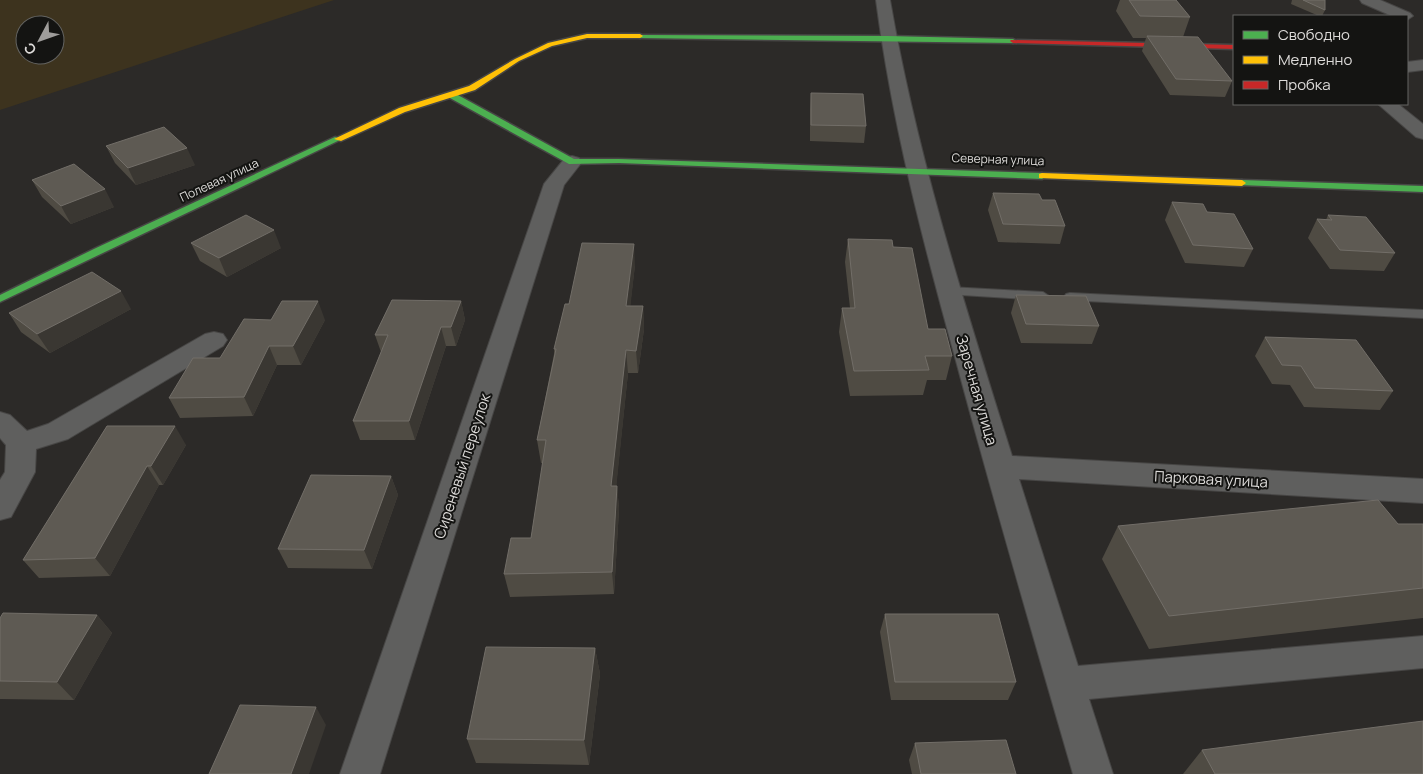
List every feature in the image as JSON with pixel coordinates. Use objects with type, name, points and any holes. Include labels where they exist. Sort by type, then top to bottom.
[{"type":"street","name":"Заречная улица","points":[[883,0],[888,38],[916,170],[999,467],[1093,774]]},
{"type":"street","points":[[1367,0],[1401,15]]},
{"type":"street","points":[[1408,18],[1423,24]]},
{"type":"street","name":"Полевая улица","points":[[0,299],[99,250],[402,110],[423,102],[453,96],[475,87],[521,57],[540,47],[566,38],[587,36],[888,38],[1233,47]]},
{"type":"street","points":[[1408,67],[1423,64]]},
{"type":"street","points":[[453,96],[572,162]]},
{"type":"street","points":[[1387,105],[1423,133]]},
{"type":"street","name":"Северная улица","points":[[572,162],[619,161],[916,170],[1423,189]]},
{"type":"street","name":"Сиреневый переулок","points":[[360,774],[554,184],[572,162]]},
{"type":"street","points":[[21,443],[58,432],[214,340]]},
{"type":"street","points":[[0,422],[21,443],[20,472],[0,508]]},
{"type":"street","name":"Парковая улица","points":[[999,467],[1423,491]]},
{"type":"street","points":[[1066,684],[1423,652]]},
{"type":"lane","points":[[949,291],[1423,314]]},
{"type":"shaded area","points":[[0,0],[334,0],[0,110]]},
{"type":"building","points":[[1129,0],[1176,0],[1190,17],[1140,16]]},
{"type":"building","points":[[1303,0],[1325,0],[1325,10]]},
{"type":"building","points":[[1147,36],[1198,37],[1232,81],[1176,79]]},
{"type":"building","points":[[811,93],[863,94],[866,126],[811,125]]},
{"type":"building","points":[[164,127],[187,148],[128,168],[106,146]]},
{"type":"building","points":[[74,164],[105,189],[61,206],[32,180]]},
{"type":"building","points":[[993,193],[1039,194],[1042,200],[1055,200],[1065,226],[1003,224]]},
{"type":"building","points":[[1172,202],[1203,204],[1207,212],[1234,214],[1253,249],[1193,245]]},
{"type":"building","points":[[246,215],[274,230],[219,258],[191,243]]},
{"type":"building","points":[[1328,215],[1366,217],[1395,253],[1340,250],[1317,219],[1332,220]]},
{"type":"building","points":[[848,239],[892,240],[893,247],[912,248],[928,329],[945,329],[952,356],[925,356],[929,370],[854,371],[842,308],[855,308]]},
{"type":"building","points":[[582,243],[634,244],[626,306],[643,306],[636,351],[626,350],[611,486],[617,486],[612,572],[504,574],[511,538],[531,538],[546,440],[537,440],[556,349],[554,349],[565,304],[569,304]]},
{"type":"building","points":[[92,272],[121,291],[37,334],[9,313]]},
{"type":"building","points":[[1016,295],[1086,296],[1099,326],[1026,324]]},
{"type":"building","points":[[392,300],[461,301],[451,327],[441,327],[409,421],[353,421],[388,335],[375,335]]},
{"type":"building","points":[[282,301],[318,301],[293,346],[269,346],[244,397],[169,398],[193,358],[220,358],[244,319],[271,320]]},
{"type":"building","points":[[1265,337],[1356,340],[1393,391],[1315,388],[1301,366],[1282,365]]},
{"type":"building","points":[[107,426],[175,426],[151,466],[147,466],[95,558],[23,560]]},
{"type":"building","points":[[311,475],[391,476],[364,550],[278,549]]},
{"type":"building","points":[[1378,500],[1398,524],[1423,524],[1423,588],[1169,616],[1118,526]]},
{"type":"building","points":[[3,613],[97,615],[57,682],[0,681],[0,618]]},
{"type":"building","points":[[885,614],[998,614],[1016,682],[895,682]]},
{"type":"building","points":[[486,647],[595,648],[584,740],[467,739]]},
{"type":"building","points":[[240,705],[316,707],[291,774],[209,774]]},
{"type":"building","points":[[1423,721],[1423,774],[1215,774],[1202,750]]},
{"type":"building","points":[[1006,740],[1016,774],[921,774],[915,743]]},
{"type":"traffic: fast","points":[[640,36],[1013,41]]},
{"type":"traffic: fast","points":[[453,96],[572,162],[619,161],[1042,176]]},
{"type":"traffic: fast","points":[[0,299],[99,250],[338,139]]},
{"type":"traffic: fast","points":[[1242,183],[1423,189]]},
{"type":"traffic: slow","points":[[338,139],[402,110],[472,88],[517,60],[550,44],[587,36],[640,36]]},
{"type":"traffic: slow","points":[[1042,176],[1242,183]]},
{"type":"traffic: jam","points":[[1013,41],[1233,47]]}]
